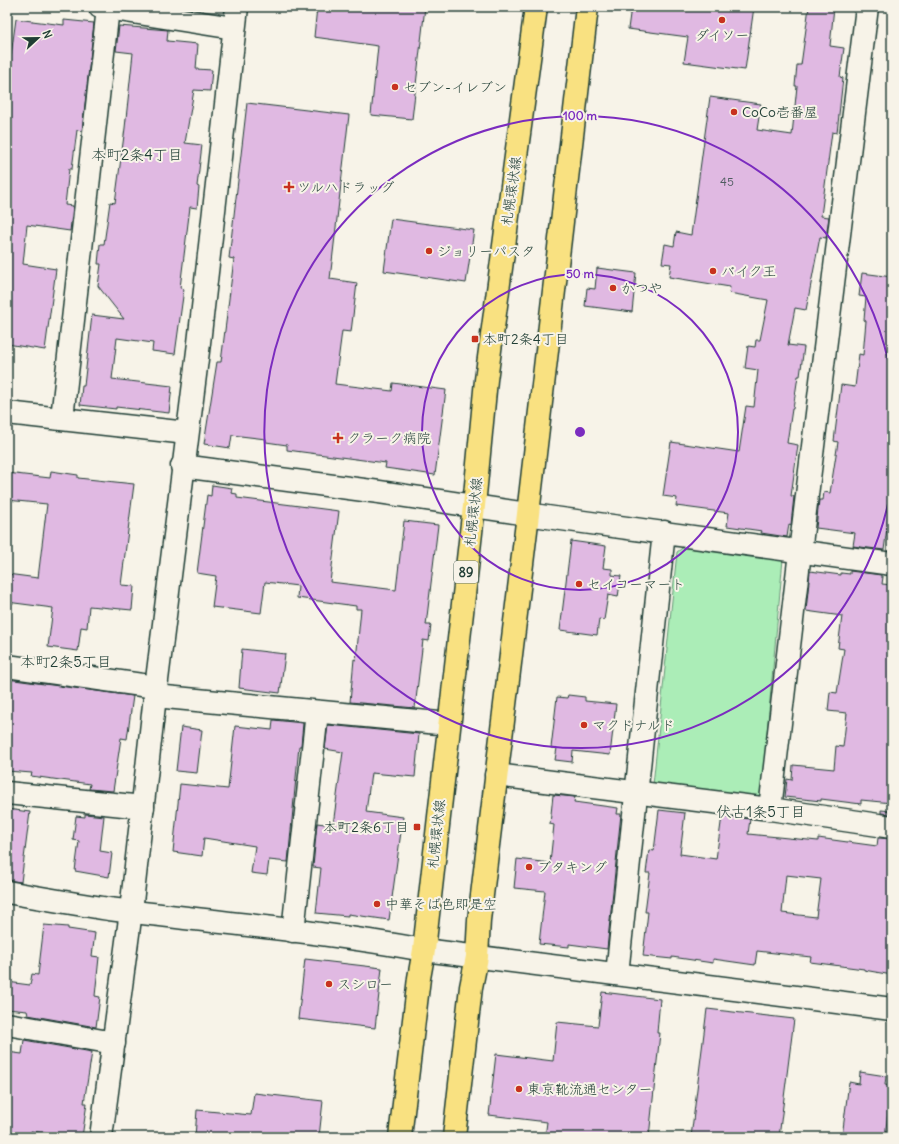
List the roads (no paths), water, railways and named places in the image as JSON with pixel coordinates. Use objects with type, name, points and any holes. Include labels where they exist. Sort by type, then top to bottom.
[{"type":"main road","name":"札幌環状線","points":[[400,1137],[419,978],[424,950],[474,506],[486,380],[536,7]]},
{"type":"main road","points":[[454,1137],[471,987],[477,957],[479,920],[587,7]]},
{"type":"street","points":[[62,418],[104,7],[236,17],[199,343],[182,466],[131,911],[101,1137]]},
{"type":"street","points":[[770,808],[867,7]]},
{"type":"street","points":[[7,413],[62,418],[187,434]]},
{"type":"street","points":[[182,466],[892,564]]},
{"type":"street","points":[[617,974],[664,532]]},
{"type":"street","points":[[7,666],[156,691],[317,712],[449,724]]},
{"type":"street","points":[[293,931],[317,712]]},
{"type":"street","points":[[496,775],[770,808],[892,827]]},
{"type":"street","points":[[7,793],[143,807]]},
{"type":"street","points":[[7,892],[131,911],[293,931],[424,950],[892,1009]]},
{"type":"street","points":[[7,1024],[114,1043]]},
{"type":"place","name":"ダイソー","points":[[722,20]]},
{"type":"place","name":"セブン-イレブン","points":[[395,87]]},
{"type":"place","name":"CoCo壱番屋","points":[[734,112]]},
{"type":"place","name":"ツルハドラッグ","points":[[289,187]]},
{"type":"place","name":"ジョリーパスタ","points":[[429,251]]},
{"type":"place","name":"バイク王","points":[[713,271]]},
{"type":"place","name":"かつや","points":[[613,288]]},
{"type":"place","name":"本町2条4丁目","points":[[475,339]]},
{"type":"place","name":"クラーク病院","points":[[338,438]]},
{"type":"place","name":"セイコーマート","points":[[579,584]]},
{"type":"place","name":"マクドナルド","points":[[584,725]]},
{"type":"place","name":"本町2条6丁目","points":[[417,827]]},
{"type":"place","name":"ブタキング","points":[[529,867]]},
{"type":"place","name":"中華そば色即是空","points":[[377,904]]},
{"type":"place","name":"スシロー","points":[[329,984]]},
{"type":"place","name":"東京靴流通センター","points":[[519,1089]]},
{"type":"district","name":"本町2条4丁目","points":[[137,154]]},
{"type":"district","name":"本町2条5丁目","points":[[66,661]]},
{"type":"district","name":"伏古1条5丁目","points":[[761,811]]}]
